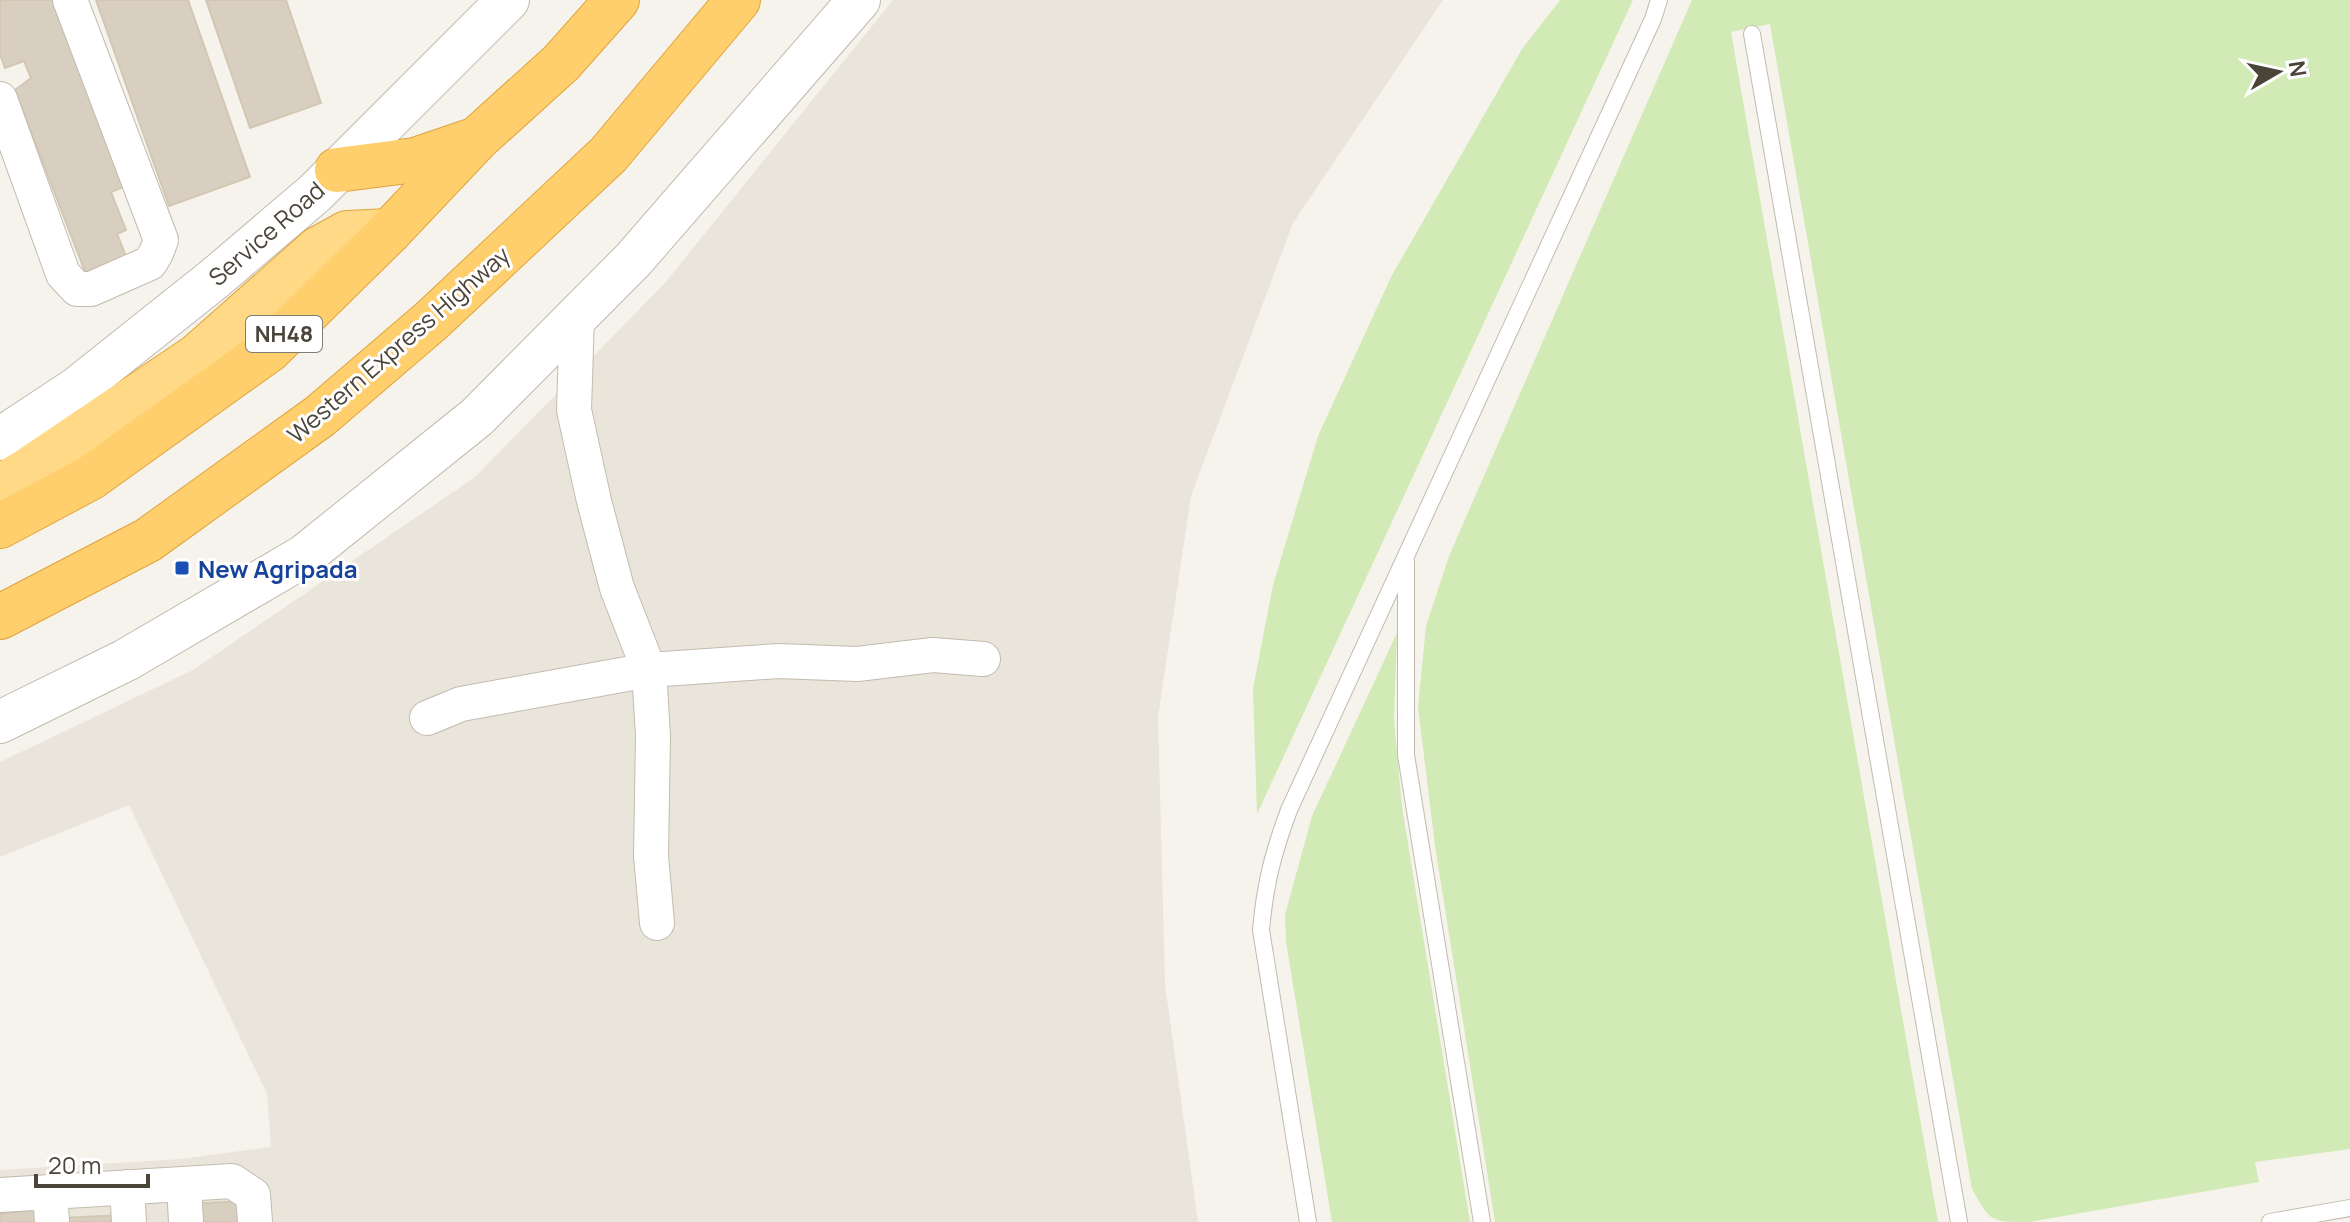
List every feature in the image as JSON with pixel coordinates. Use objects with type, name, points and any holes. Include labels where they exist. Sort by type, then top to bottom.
[{"type":"highway","name":"NH48","points":[[0,526],[90,478],[269,350],[390,231],[478,138],[561,63],[617,0]]},
{"type":"highway","name":"Western Express Highway","points":[[0,617],[148,540],[320,416],[431,321],[608,155],[738,0]]},
{"type":"highway","points":[[337,170],[415,160],[478,138]]},
{"type":"highway","points":[[0,487],[197,356],[318,249],[347,233],[390,231]]},
{"type":"street","points":[[0,99],[63,274],[77,289],[91,289],[150,263],[161,240],[70,0]]},
{"type":"street","name":"Service Road","points":[[0,439],[77,388],[315,193],[508,0]]},
{"type":"street","points":[[0,722],[126,660],[304,556],[477,417],[633,260],[859,0]]},
{"type":"street","points":[[577,316],[574,410],[617,588],[649,670],[653,736],[651,856],[657,923]]},
{"type":"street","points":[[427,718],[461,704],[649,670],[778,661],[857,664],[933,655],[983,659]]},
{"type":"street","points":[[0,1195],[51,1207],[127,1187],[232,1181],[253,1195],[255,1222]]},
{"type":"street","points":[[184,1184],[186,1222]]},
{"type":"street","points":[[127,1187],[129,1222]]},
{"type":"lane","points":[[1308,1222],[1261,930],[1265,887],[1274,850],[1289,810],[1653,19],[1659,0]]},
{"type":"lane","points":[[1752,34],[1959,1222]]},
{"type":"lane","points":[[1406,555],[1406,755],[1482,1222]]},
{"type":"lane","points":[[2270,1222],[2350,1208]]},
{"type":"shaded area","points":[[893,0],[1443,0],[1293,223],[1191,496],[1158,717],[1165,984],[1198,1222],[0,1222],[0,1170],[181,1159],[271,1147],[267,1094],[129,805],[0,857],[0,762],[193,670],[475,477],[665,283]]},
{"type":"green space","points":[[1560,0],[1633,0],[1257,814],[1253,689],[1273,585],[1318,436],[1391,277],[1522,49]]},
{"type":"green space","points":[[1692,0],[2350,0],[2350,1149],[2255,1162],[2259,1182],[2029,1222],[1993,1218],[1972,1189],[1770,24],[1731,32],[1938,1222],[1495,1222],[1435,846],[1418,707],[1426,626],[1449,556]]},
{"type":"green space","points":[[1397,633],[1394,719],[1402,807],[1470,1222],[1332,1222],[1286,942],[1285,915],[1312,816]]},
{"type":"building","points":[[0,0],[63,0],[133,183],[111,192],[126,230],[117,234],[130,266],[89,282],[15,90],[31,78],[24,61],[5,68],[0,54]]},
{"type":"building","points":[[96,0],[188,0],[250,177],[169,206]]},
{"type":"building","points":[[206,0],[286,0],[321,103],[250,128]]},
{"type":"building","points":[[243,1201],[245,1222],[191,1222],[190,1204]]},
{"type":"building","points":[[40,1209],[42,1222],[0,1222],[0,1214]]},
{"type":"building","points":[[122,1215],[122,1222],[65,1222],[64,1218]]},
{"type":"place","name":"New Agripada","points":[[182,568]]}]
